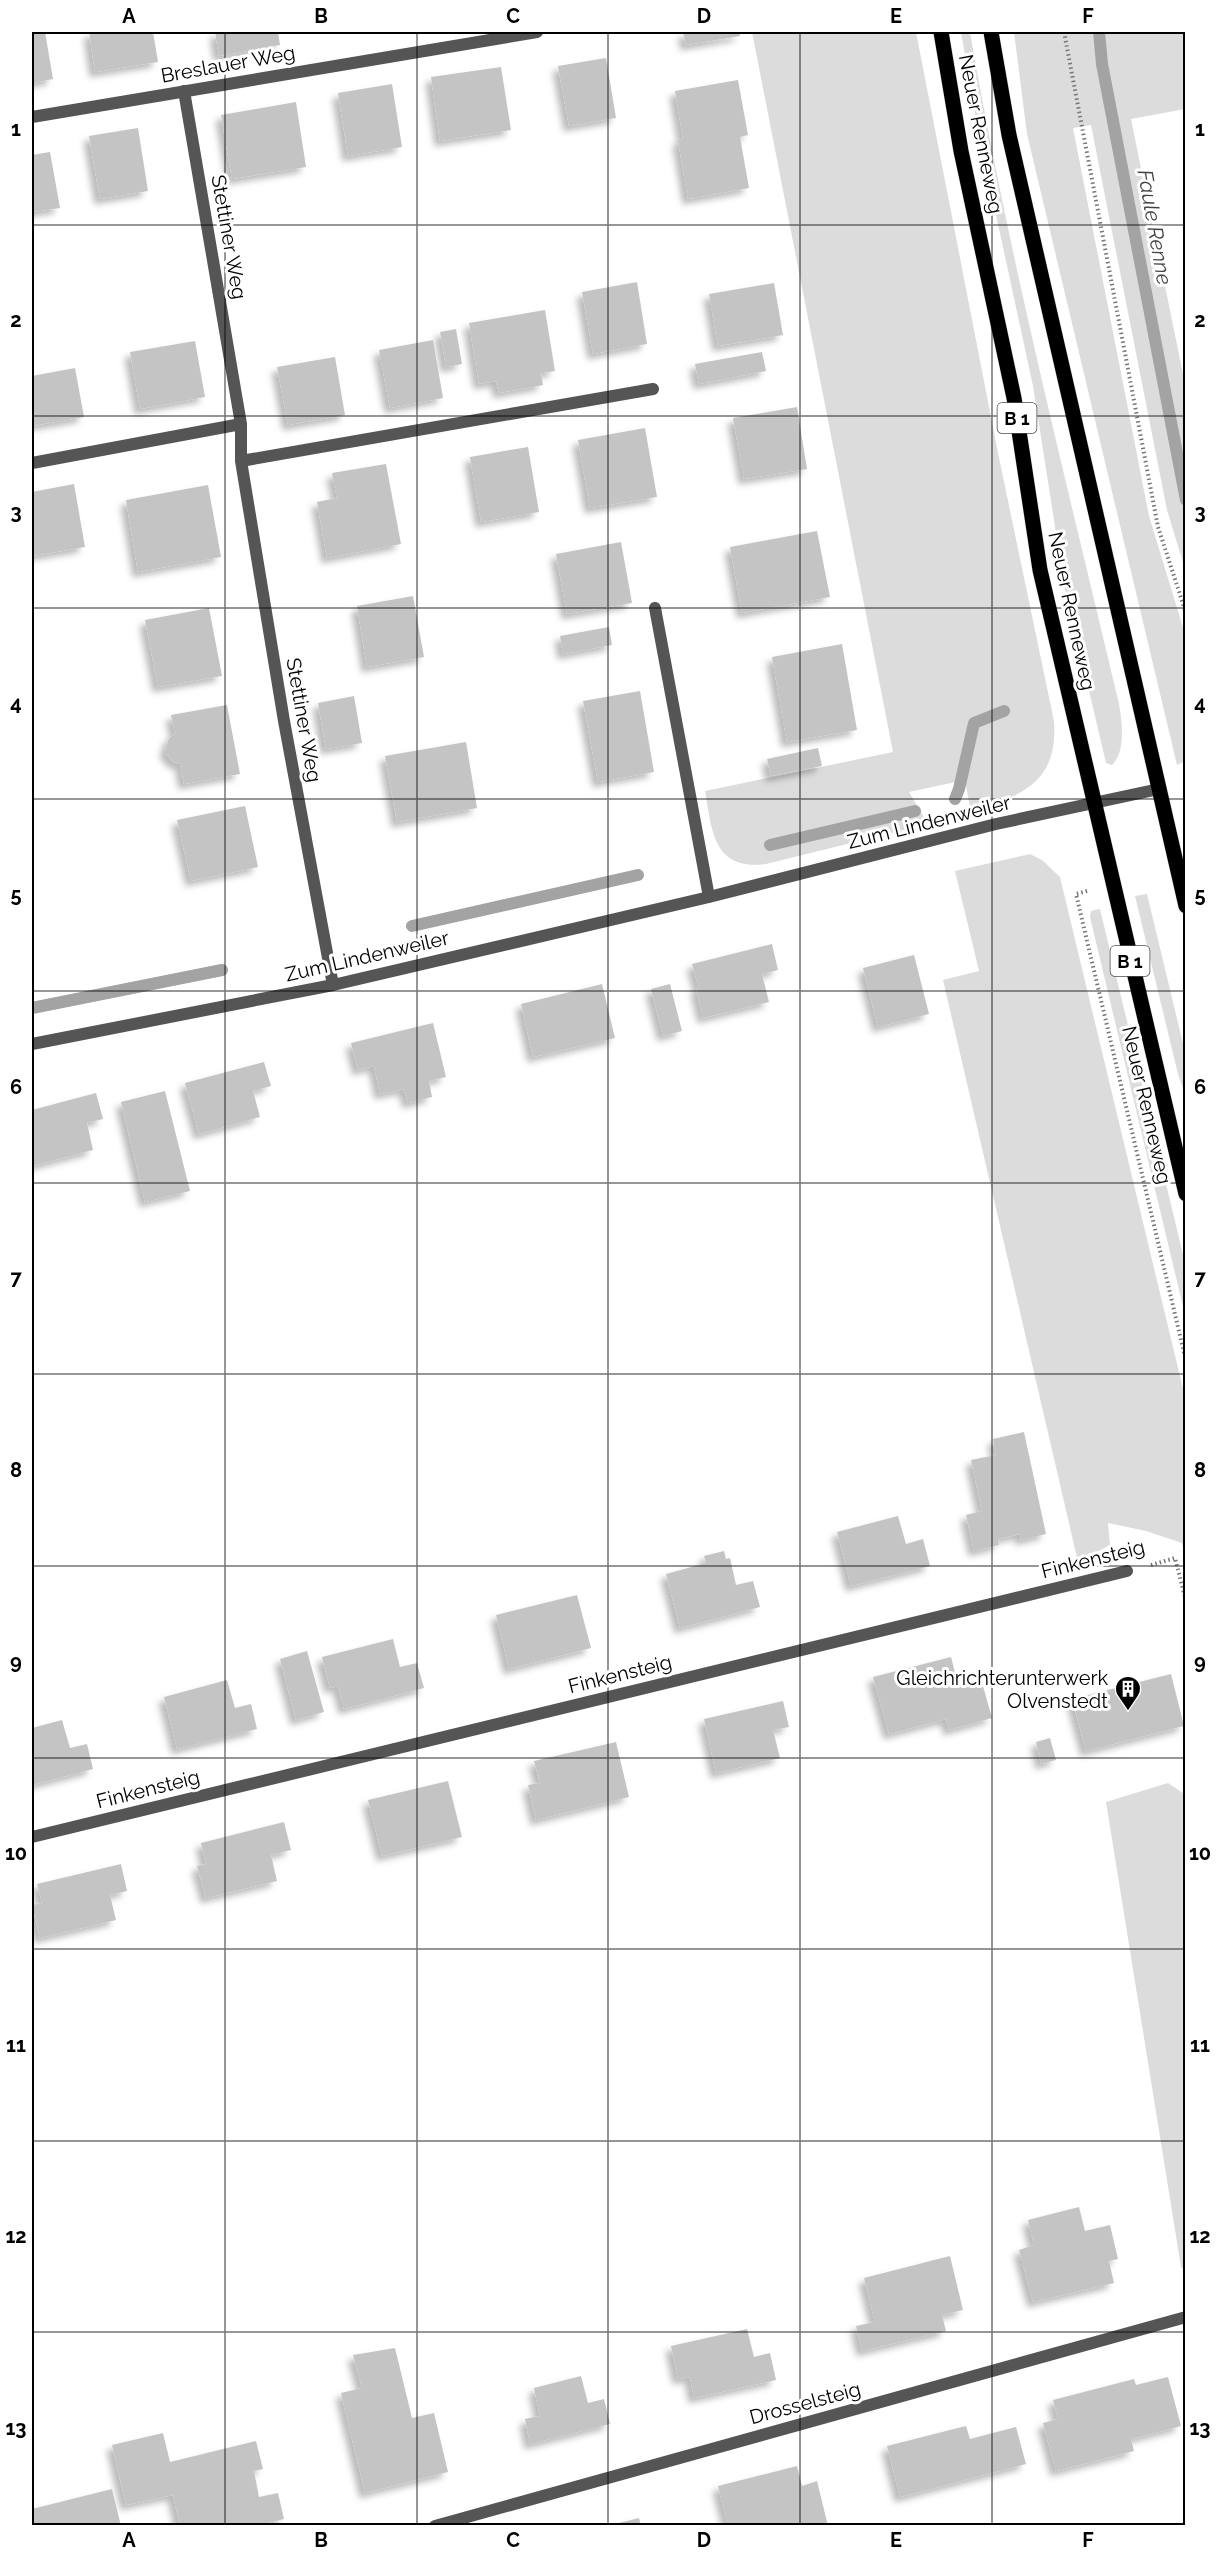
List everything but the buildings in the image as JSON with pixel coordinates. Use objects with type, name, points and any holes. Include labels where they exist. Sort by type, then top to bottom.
[{"type":"main road","name":"Neuer Renneweg","points":[[941,32],[961,151],[1014,398],[1040,570],[1185,1194]]},
{"type":"main road","name":"Neuer Renneweg","points":[[991,32],[1009,135],[1185,906]]},
{"type":"street","name":"Breslauer Weg","points":[[32,117],[537,32]]},
{"type":"street","name":"Stettiner Weg","points":[[184,91],[241,424],[241,461],[284,722],[333,985]]},
{"type":"street","points":[[241,461],[653,389]]},
{"type":"street","points":[[32,464],[241,424]]},
{"type":"street","points":[[655,608],[709,897]]},
{"type":"street","name":"Zum Lindenweiler","points":[[32,1044],[333,985],[709,897],[996,824],[1159,789]]},
{"type":"street","name":"Finkensteig","points":[[32,1837],[1127,1571]]},
{"type":"street","name":"Drosselsteig","points":[[435,2526],[1185,2318]]},
{"type":"path","points":[[1064,32],[1158,527],[1185,613]]},
{"type":"path","name":"Neuer Renneweg","points":[[1076,894],[1185,1361]]},
{"type":"path","name":"Finkensteig","points":[[1127,1571],[1175,1558],[1185,1601]]},
{"type":"shaded area","points":[[752,32],[916,32],[998,453],[1054,721],[1054,742],[1050,759],[1043,773],[1021,792],[971,813],[965,780],[909,792],[928,824],[766,864],[735,861],[725,854],[713,833],[705,791],[893,752]]},
{"type":"shaded area","points":[[961,32],[970,32],[1020,285],[1119,704],[1122,727],[1121,744],[1112,765],[1106,763],[1064,584],[1033,386],[979,136]]},
{"type":"shaded area","points":[[1014,32],[1185,32],[1185,109],[1131,119],[1185,384],[1185,569],[1167,510],[1091,125],[1073,128],[1149,516],[1185,634],[1185,761],[1177,765],[1027,134]]},
{"type":"shaded area","points":[[1030,854],[1042,860],[1060,877],[1185,1397],[1185,1558],[1182,1543],[1146,1531],[1108,1523],[1110,1545],[1078,1562],[943,980],[979,971],[955,871]]},
{"type":"shaded area","points":[[1147,894],[1185,1052],[1185,1095],[1135,896]]},
{"type":"shaded area","points":[[1100,909],[1185,1263],[1185,1315],[1090,917],[1091,911]]},
{"type":"shaded area","points":[[1168,1783],[1186,1795],[1185,2271],[1181,2267],[1106,1802]]},
{"type":"waterway","name":"Faule Renne","points":[[1099,32],[1102,64],[1186,500]]},
{"type":"waterway","points":[[955,799],[974,723],[1004,711]]},
{"type":"waterway","points":[[770,845],[915,811]]},
{"type":"waterway","points":[[412,926],[638,875]]},
{"type":"waterway","points":[[32,1008],[222,970]]},
{"type":"place","name":"Gleichrichterunterwerk Olvenstedt","points":[[1128,1712]]}]
